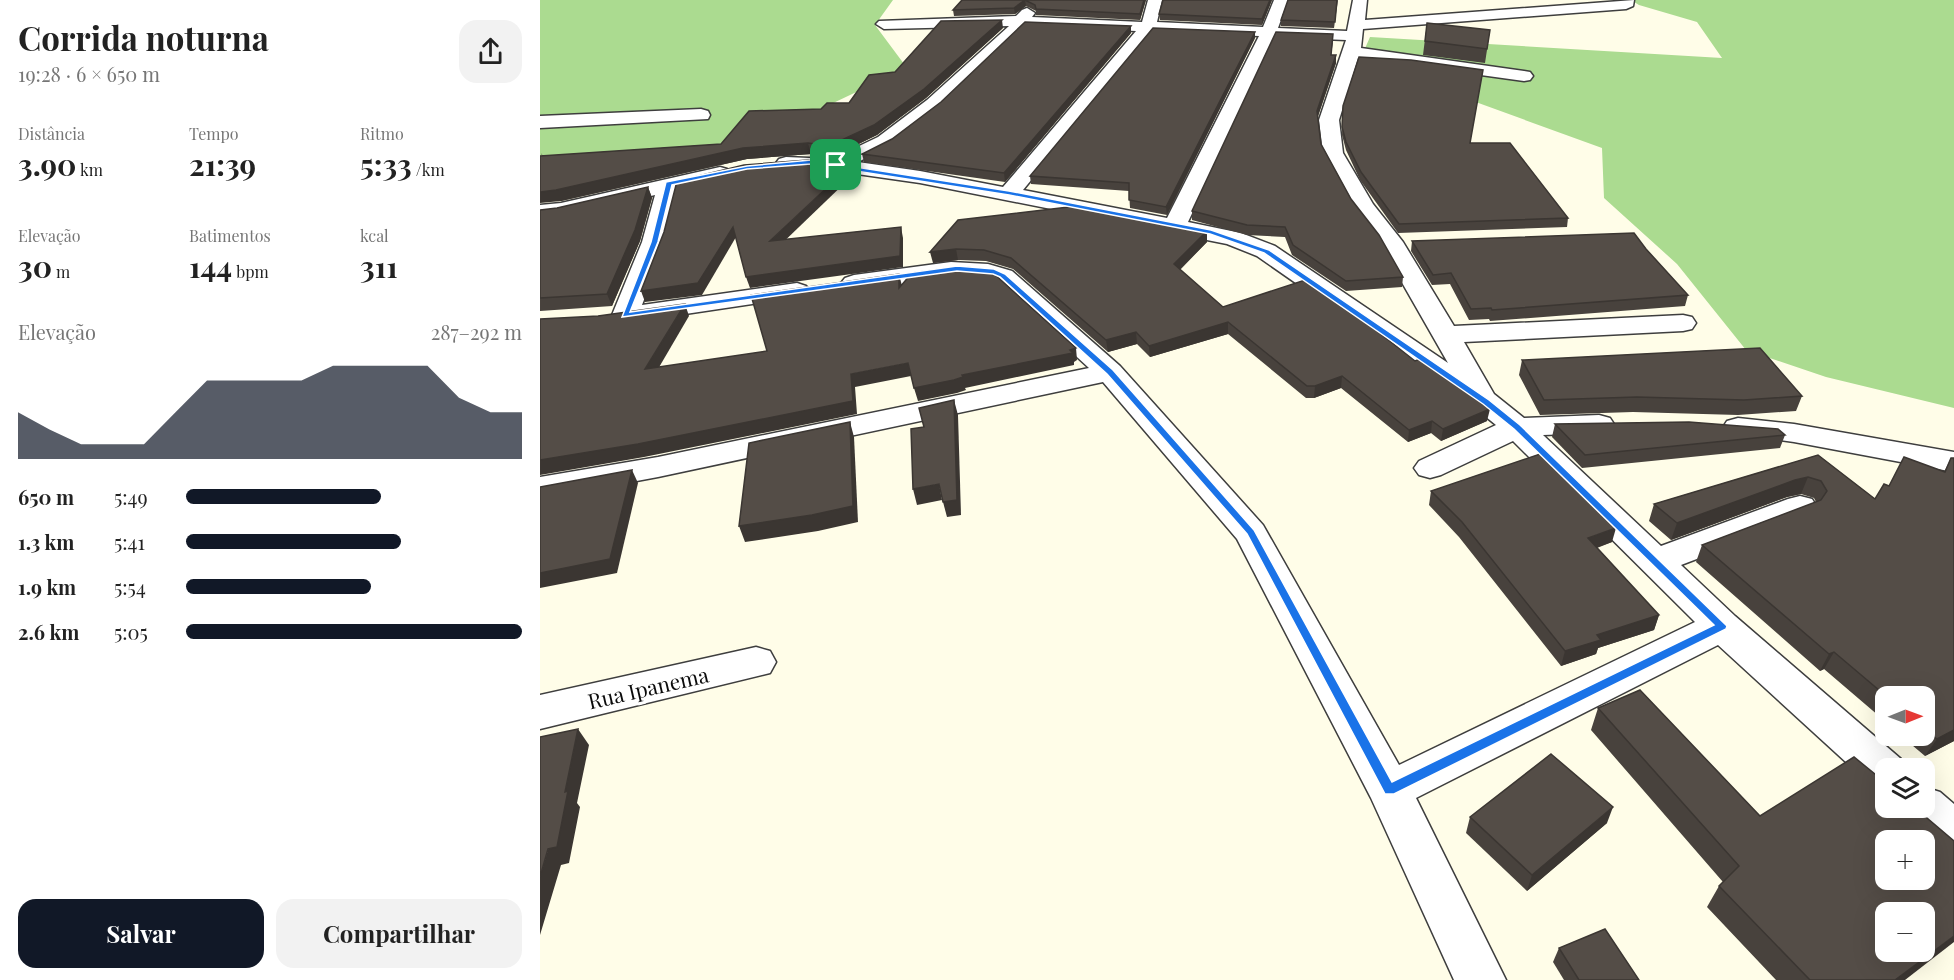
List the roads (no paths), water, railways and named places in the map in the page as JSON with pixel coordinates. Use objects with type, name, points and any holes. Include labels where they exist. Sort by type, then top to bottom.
[{"type":"street","points":[[836,165],[885,141],[934,104],[1022,21],[1031,0]]},
{"type":"street","points":[[1009,193],[1149,25],[1155,0]]},
{"type":"street","points":[[1174,226],[1269,32],[1281,0]]},
{"type":"street","points":[[1360,0],[1354,38],[1329,120],[1333,153],[1363,207],[1403,242],[1447,335],[1486,402]]},
{"type":"street","points":[[1354,38],[1626,5],[1629,3],[1627,0]]},
{"type":"street","points":[[884,24],[1022,21],[1149,25],[1354,38],[1524,76]]},
{"type":"street","points":[[540,122],[701,115]]},
{"type":"street","points":[[769,165],[811,162],[1009,193],[1233,238],[1266,251],[1486,402],[1517,427],[1722,626],[1875,762]]},
{"type":"street","points":[[540,219],[551,211],[736,170]]},
{"type":"street","points":[[669,184],[654,242],[609,317],[957,269],[977,269],[1003,276],[1110,372],[1251,533],[1390,790],[1480,980]]},
{"type":"street","points":[[1447,335],[1683,323]]},
{"type":"street","points":[[540,488],[658,467],[1110,372]]},
{"type":"street","points":[[1430,468],[1517,427],[1633,423]]},
{"type":"street","points":[[1707,425],[1794,433],[1954,462]]},
{"type":"street","points":[[1657,561],[1800,507]]},
{"type":"street","points":[[1390,790],[1722,626]]},
{"type":"street","name":"Rua Ipanema","points":[[540,712],[756,662]]}]
